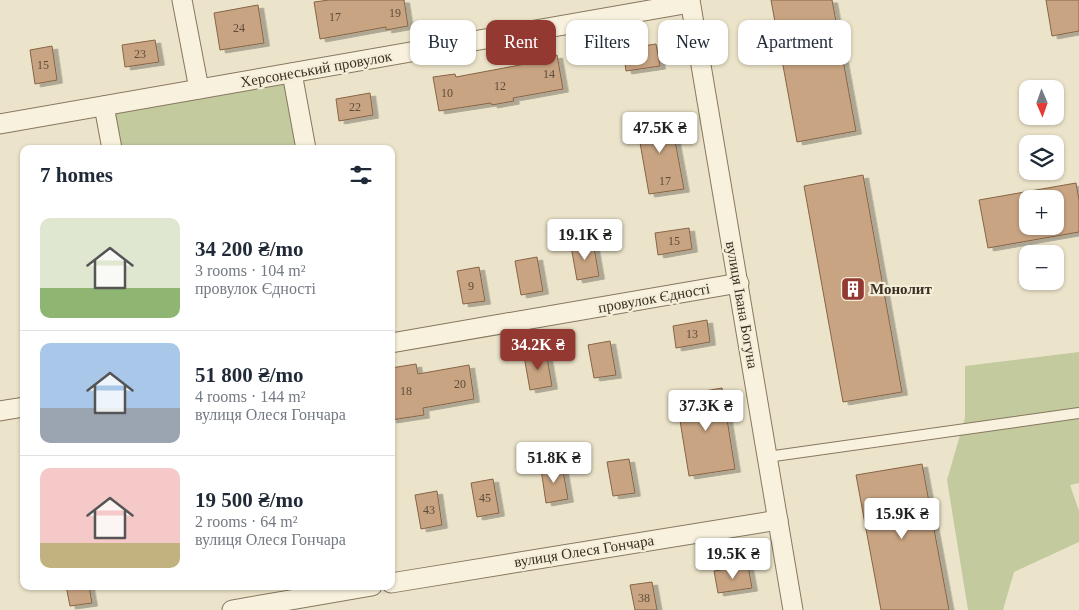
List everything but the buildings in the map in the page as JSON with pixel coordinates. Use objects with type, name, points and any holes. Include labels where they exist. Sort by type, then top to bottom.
[{"type":"street","points":[[182,0],[199,89]]},
{"type":"street","name":"Херсонеський провулок","points":[[0,124],[690,2]]},
{"type":"street","name":"вулиця Івана Богуна","points":[[690,2],[793,610]]},
{"type":"street","points":[[292,73],[305,145]]},
{"type":"street","points":[[104,106],[111,145]]},
{"type":"street","name":"провулок Єдності","points":[[395,342],[739,283]]},
{"type":"street","points":[[0,411],[20,408]]},
{"type":"street","name":"вулиця Олеся Гончара","points":[[395,582],[778,520]]},
{"type":"street","points":[[232,610],[283,599],[345,590]]},
{"type":"lane","points":[[767,457],[1079,413]]},
{"type":"green space","points":[[292,73],[305,145],[111,145],[104,106]]},
{"type":"green space","points":[[1079,352],[1079,483],[1070,485],[1079,511],[1079,542],[1014,572],[1003,610],[968,610],[947,480],[965,418],[965,366]]},
{"type":"place","name":"Монолит","points":[[853,289]]}]
